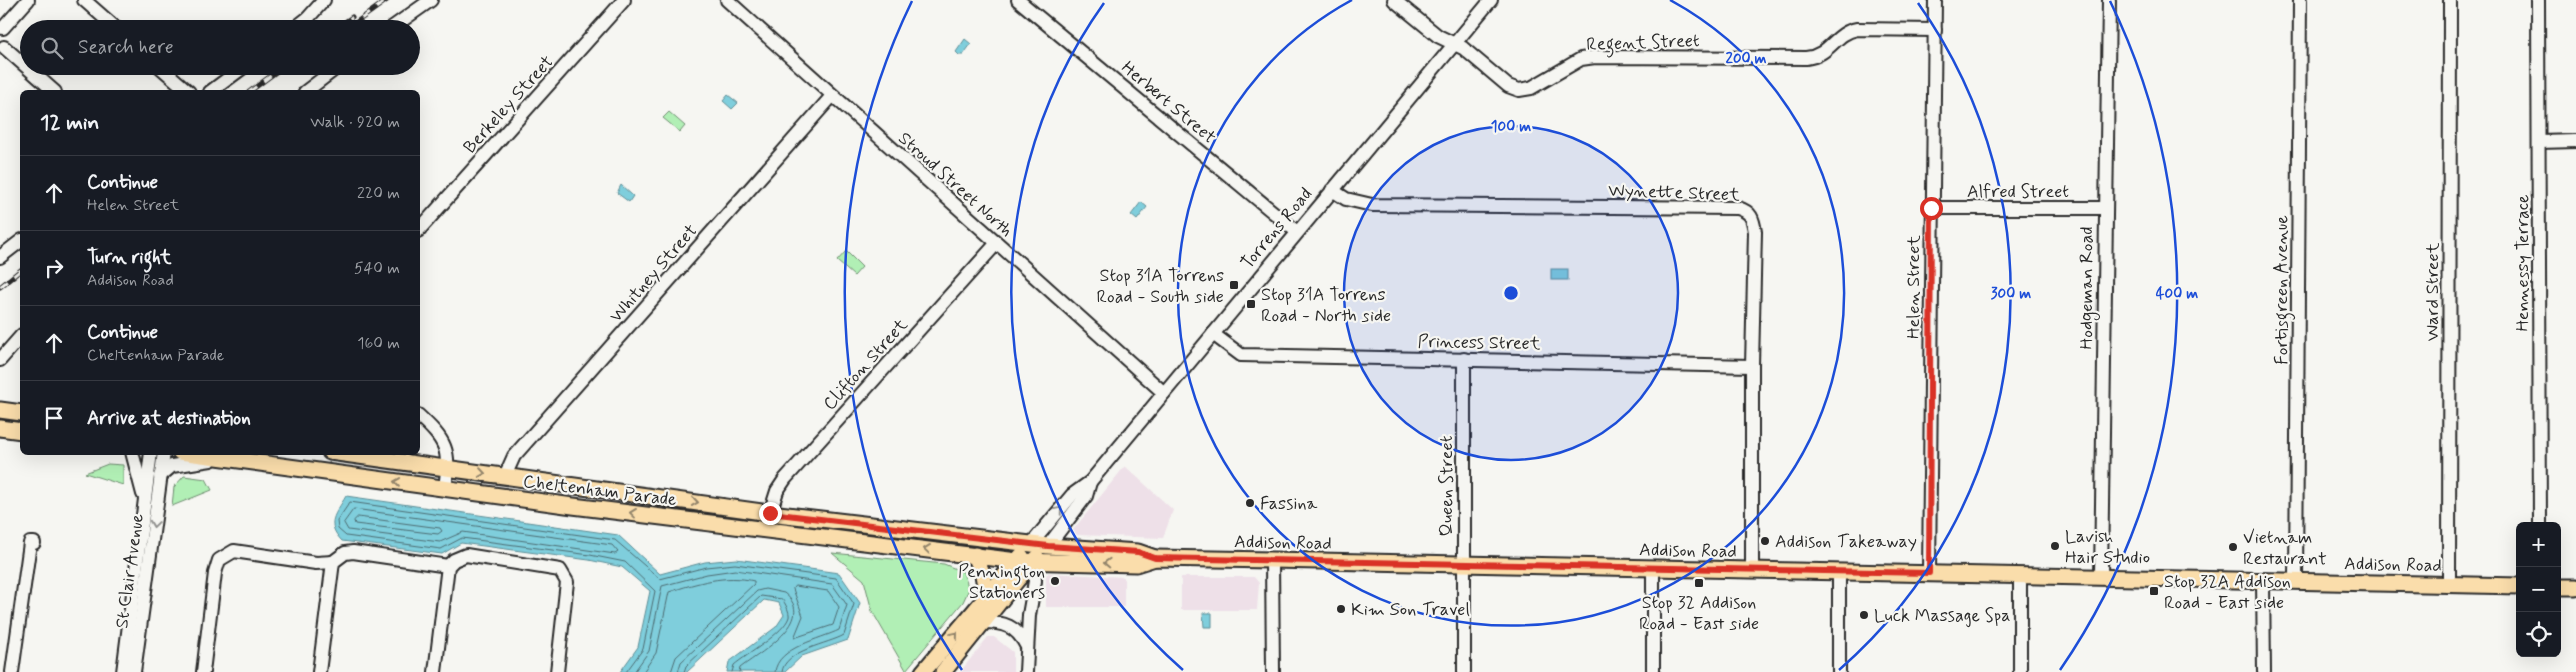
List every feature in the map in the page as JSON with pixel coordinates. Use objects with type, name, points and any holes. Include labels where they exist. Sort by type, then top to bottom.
[{"type":"main road","points":[[1,410],[20,413]]},
{"type":"main road","points":[[0,428],[20,431]]},
{"type":"main road","name":"Cheltenham Parade","points":[[202,455],[445,488],[1034,562]]},
{"type":"main road","name":"Cheltenham Parade","points":[[351,455],[770,513],[1032,543]]},
{"type":"main road","name":"Addison Road","points":[[1032,543],[1048,546],[1138,552],[1155,558],[2516,586]]},
{"type":"main road","name":"Torrens Road","points":[[923,672],[1032,543]]},
{"type":"main road","name":"Torrens Road","points":[[943,672],[1048,546]]},
{"type":"main road","points":[[975,555],[983,575],[987,596]]},
{"type":"main road","name":"Addison Road","points":[[1034,562],[1136,564],[1155,558]]},
{"type":"main road","points":[[2561,587],[2576,587]]},
{"type":"street","points":[[20,63],[2,48],[8,38],[2,27],[28,0]]},
{"type":"street","points":[[84,0],[107,20]]},
{"type":"street","points":[[403,20],[431,0]]},
{"type":"street","name":"Berkeley Street","points":[[420,230],[624,0]]},
{"type":"street","name":"Stroud Street North","points":[[727,0],[996,244],[1164,393]]},
{"type":"street","name":"Herbert Street","points":[[1018,0],[1297,232]]},
{"type":"street","points":[[1394,0],[1438,36],[1455,45]]},
{"type":"street","name":"Torrens Road","points":[[1032,543],[1072,495],[1090,482],[1491,0]]},
{"type":"street","name":"Helen Street","points":[[1929,573],[1931,208],[1935,0]]},
{"type":"street","name":"Hodgeman Road","points":[[2101,577],[2109,0]]},
{"type":"street","name":"Fortisgreen Avenue","points":[[2296,581],[2300,0]]},
{"type":"street","name":"Ward Street","points":[[2449,584],[2450,0]]},
{"type":"street","name":"Hennessy Terrace","points":[[2538,0],[2540,522]]},
{"type":"street","points":[[302,20],[316,3]]},
{"type":"street","name":"Regent Street","points":[[1455,45],[1463,48],[1508,86],[1519,90],[1531,88],[1563,68],[1588,58],[1806,58],[1825,53],[1847,31],[1857,28],[1934,30]]},
{"type":"street","points":[[35,75],[53,90]]},
{"type":"street","points":[[169,75],[187,90]]},
{"type":"street","points":[[213,90],[233,75]]},
{"type":"street","points":[[307,90],[327,75]]},
{"type":"street","name":"Whitney Street","points":[[505,476],[514,456],[832,96]]},
{"type":"street","points":[[2539,142],[2576,141]]},
{"type":"street","name":"Wynette Street","points":[[1332,190],[1346,199],[1372,205],[1738,208],[1748,212],[1754,219],[1755,232],[1752,366],[1752,570]]},
{"type":"street","name":"Alfred Street","points":[[1931,208],[2105,208]]},
{"type":"street","points":[[0,257],[20,242]]},
{"type":"street","name":"Clifton Street","points":[[770,513],[777,491],[786,479],[996,244]]},
{"type":"street","name":"Princess Street","points":[[1212,334],[1241,355],[1752,366]]},
{"type":"street","points":[[0,360],[20,337]]},
{"type":"street","name":"Queen Street","points":[[1464,360],[1464,672]]},
{"type":"street","points":[[420,417],[442,439],[447,451],[448,469],[445,488]]},
{"type":"street","name":"St Clair Avenue","points":[[133,455],[146,503]]},
{"type":"street","name":"St Clair Avenue","points":[[122,672],[152,455]]},
{"type":"street","name":"St Clair Avenue","points":[[134,672],[164,455]]},
{"type":"street","points":[[160,476],[172,466],[224,458]]},
{"type":"street","name":"Torrens Road","points":[[1048,546],[1086,496],[1090,482]]},
{"type":"street","points":[[12,672],[30,543],[34,543]]},
{"type":"street","points":[[203,672],[215,573],[219,560],[234,551],[316,562],[333,562],[344,553],[353,552],[448,566]]},
{"type":"street","points":[[435,672],[448,566],[454,560],[466,555],[560,570],[564,574],[567,582],[557,672]]},
{"type":"street","points":[[1272,560],[1273,672]]},
{"type":"street","points":[[319,672],[333,562]]},
{"type":"street","points":[[1026,672],[1026,645],[1036,581],[1034,562]]},
{"type":"street","points":[[1652,672],[1653,568]]},
{"type":"street","points":[[1839,572],[1840,672]]},
{"type":"street","points":[[2020,576],[2020,672]]},
{"type":"street","points":[[2263,580],[2264,672]]},
{"type":"street","points":[[983,622],[1000,622],[1013,627],[1026,645]]},
{"type":"shaded area","points":[[1125,466],[1173,510],[1163,538],[1077,535],[1073,530]]},
{"type":"shaded area","points":[[1049,573],[1124,577],[1124,607],[1046,607],[1046,575]]},
{"type":"shaded area","points":[[1181,577],[1254,577],[1259,583],[1257,610],[1181,610]]},
{"type":"shaded area","points":[[988,637],[994,637],[1013,652],[1013,672],[960,672]]},
{"type":"green space","points":[[669,112],[685,126],[680,132],[663,118]]},
{"type":"green space","points":[[846,251],[862,267],[854,276],[837,261]]},
{"type":"green space","points":[[108,464],[123,465],[123,485],[85,473]]},
{"type":"green space","points":[[184,476],[206,479],[212,490],[172,506],[174,487]]},
{"type":"green space","points":[[832,553],[944,564],[963,572],[969,589],[963,602],[906,670],[872,611],[864,580]]},
{"type":"water","points":[[965,39],[971,44],[963,55],[959,55],[956,52]]},
{"type":"water","points":[[728,95],[738,103],[732,109],[723,101]]},
{"type":"water","points":[[621,185],[633,196],[629,202],[617,193]]},
{"type":"water","points":[[1141,202],[1147,207],[1137,220],[1131,215]]},
{"type":"water","points":[[1551,269],[1568,269],[1568,280],[1551,280]]},
{"type":"water","points":[[346,496],[618,535],[660,574],[705,562],[736,559],[839,573],[860,603],[848,640],[802,656],[785,672],[727,672],[729,662],[776,627],[784,615],[779,603],[764,600],[687,672],[620,672],[638,647],[650,591],[622,567],[589,560],[461,543],[442,554],[342,541],[337,535],[333,524],[335,514]]},
{"type":"water","points":[[1203,613],[1212,613],[1212,627],[1204,627]]},
{"type":"railway","points":[[359,20],[387,0]]},
{"type":"railway","points":[[348,20],[352,17]]},
{"type":"railway","points":[[252,90],[272,75]]},
{"type":"railway","points":[[0,287],[20,271]]},
{"type":"place","name":"Stop 31A Torrens Road - South side","points":[[1234,285]]},
{"type":"place","name":"Stop 31A Torrens Road - North side","points":[[1251,304]]},
{"type":"place","name":"Fassina","points":[[1250,503]]},
{"type":"place","name":"Addison Takeaway","points":[[1765,541]]},
{"type":"place","name":"Lavish Hair Studio","points":[[2055,546]]},
{"type":"place","name":"Vietnam Restaurant","points":[[2233,547]]},
{"type":"place","name":"Pennington Stationers","points":[[1055,581]]},
{"type":"place","name":"Stop 32 Addison Road - East side","points":[[1699,583]]},
{"type":"place","name":"Stop 32A Addison Road - East side","points":[[2154,591]]},
{"type":"place","name":"Kim Son Travel","points":[[1341,609]]},
{"type":"place","name":"Luck Massage Spa","points":[[1864,615]]},
{"type":"route","points":[[770,513],[1062,548],[1138,552],[1155,558],[1929,573],[1931,208]]}]
